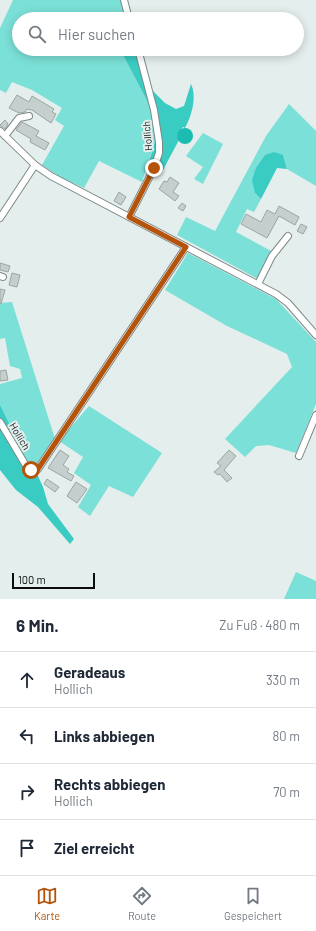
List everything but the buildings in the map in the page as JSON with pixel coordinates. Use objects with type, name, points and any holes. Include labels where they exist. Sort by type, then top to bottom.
[{"type":"street","points":[[124,0],[127,12]]},
{"type":"street","name":"Hollich","points":[[129,217],[154,168],[159,153],[159,142],[154,110],[140,56]]},
{"type":"street","points":[[29,116],[19,118],[2,133],[35,165],[51,176],[276,294],[288,303],[316,335]]},
{"type":"street","points":[[0,218],[35,165]]},
{"type":"street","points":[[258,284],[272,256],[288,236]]},
{"type":"street","name":"Hollich","points":[[0,422],[28,469],[33,471],[38,469],[186,247]]},
{"type":"street","points":[[299,456],[316,415]]},
{"type":"shaded area","points":[[13,0],[121,0],[124,12],[12,12],[12,56],[124,56],[152,110],[156,138],[142,182],[99,161],[84,188],[60,177],[42,165],[64,126],[55,120],[62,108],[32,90],[12,82],[6,93],[0,90],[0,28]]},
{"type":"shaded area","points":[[124,56],[143,56],[152,90],[165,103],[176,109],[184,106],[191,84],[193,89],[194,100],[190,117],[185,128],[183,127],[177,135],[179,140],[163,170],[148,165],[156,138],[152,110]]},
{"type":"shaded area","points":[[289,104],[316,131],[316,186],[287,169],[283,155],[255,193],[261,199],[254,212],[247,209],[236,232],[273,252],[258,279],[177,235],[186,217],[215,231],[266,136]]},
{"type":"shaded area","points":[[185,128],[191,130],[193,136],[191,142],[185,144],[179,142],[177,136],[179,130]]},
{"type":"shaded area","points":[[203,133],[223,144],[203,184],[194,179],[203,167],[186,156]]},
{"type":"shaded area","points":[[274,152],[283,155],[287,169],[277,168],[261,199],[255,193],[252,180],[256,168],[265,155]]},
{"type":"shaded area","points":[[188,253],[276,299],[316,342],[316,404],[296,453],[269,445],[256,446],[245,457],[225,439],[292,367],[287,354],[227,326],[165,290]]},
{"type":"shaded area","points":[[12,302],[55,439],[35,468],[29,467],[12,438],[0,405],[0,384],[22,378],[20,369],[10,366],[5,338],[0,339],[0,303]]},
{"type":"shaded area","points":[[0,405],[12,430],[12,449],[28,473],[38,476],[48,504],[74,539],[70,544],[38,507],[16,490],[0,470]]},
{"type":"shaded area","points":[[89,406],[162,453],[133,497],[109,486],[90,516],[78,507],[91,485],[74,473],[83,457],[59,441]]},
{"type":"shaded area","points":[[296,572],[316,581],[316,599],[284,599]]},
{"type":"route","points":[[31,470],[33,471],[38,469],[186,247],[129,217],[154,168]]}]
